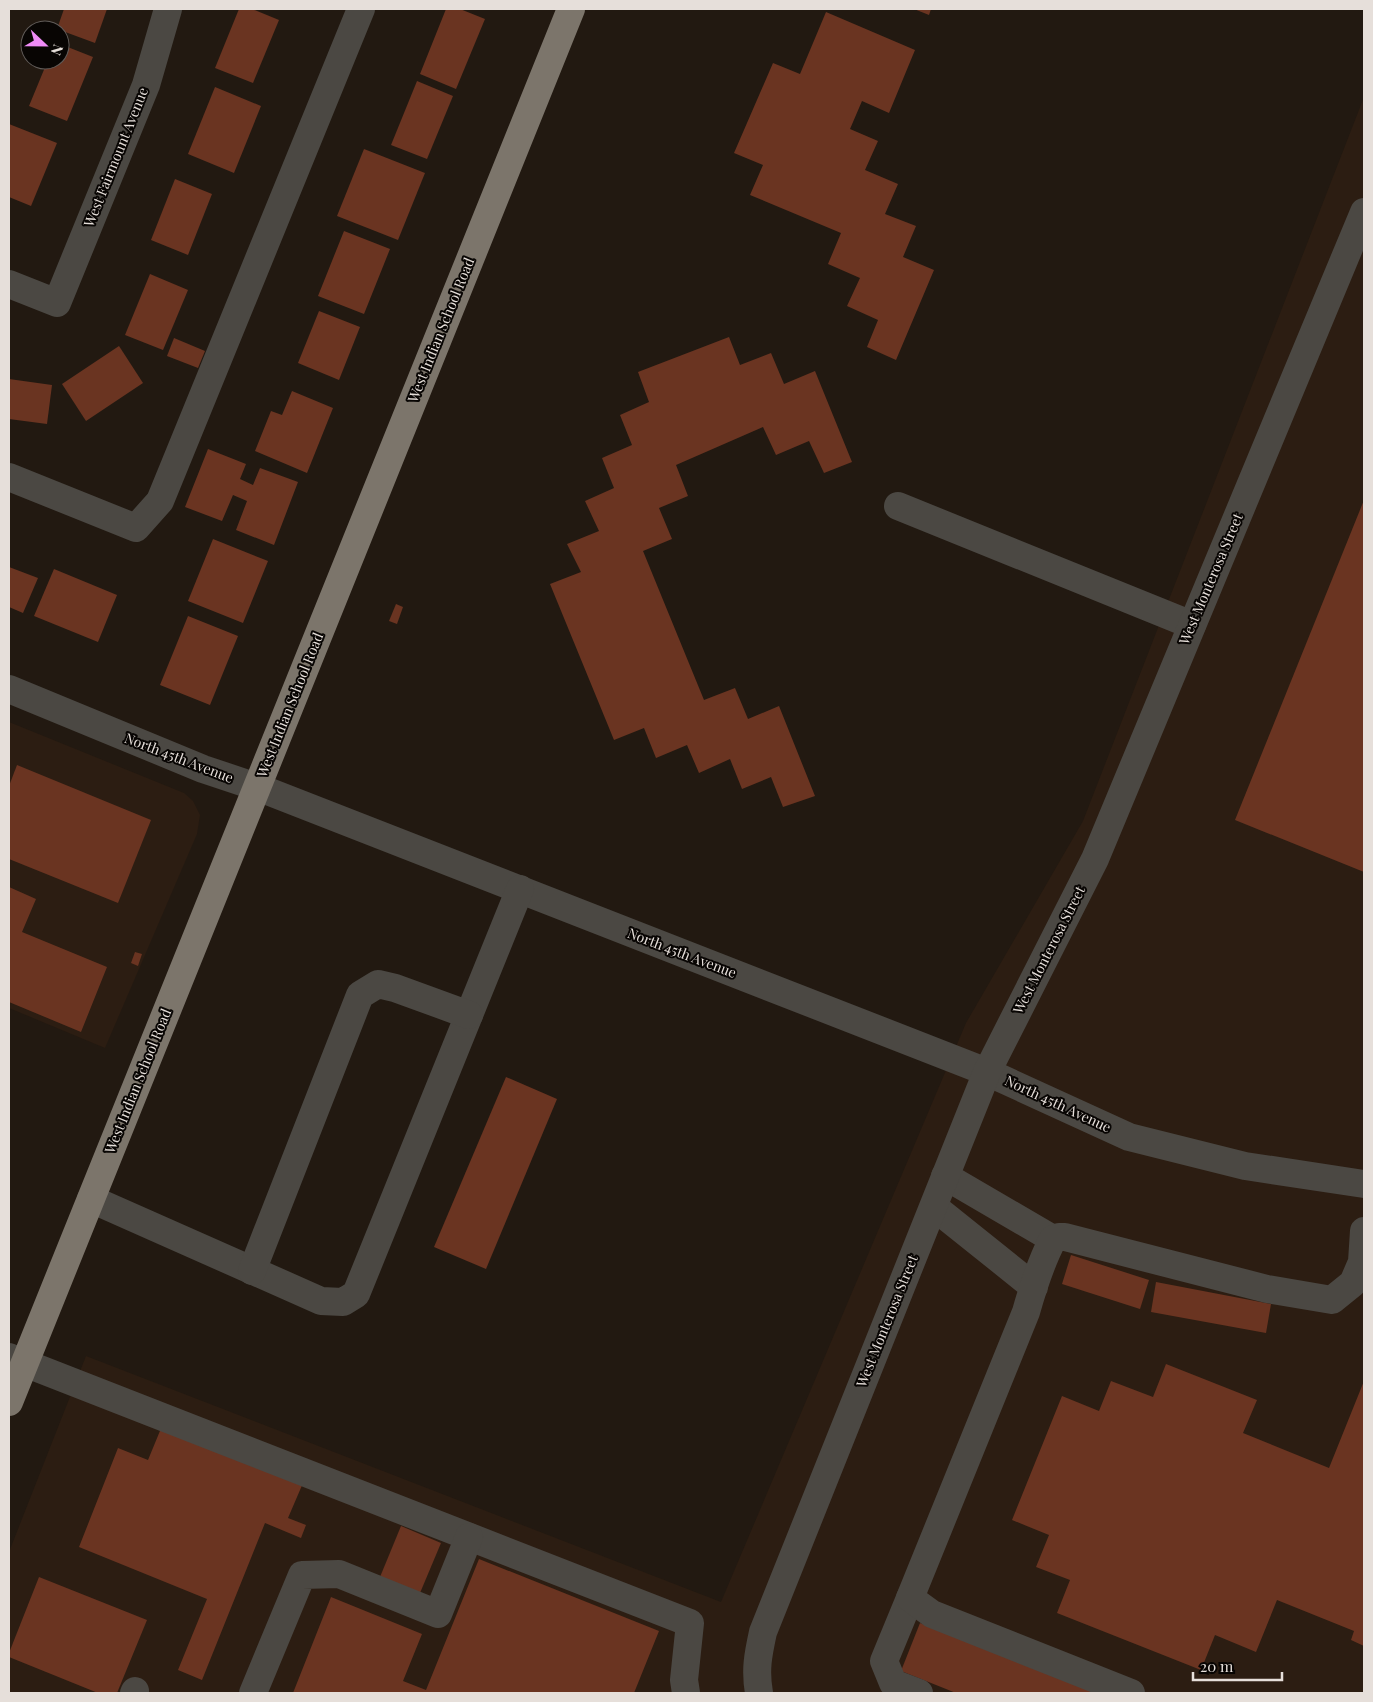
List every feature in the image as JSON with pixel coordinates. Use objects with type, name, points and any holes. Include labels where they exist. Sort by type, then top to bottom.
[{"type":"main road","name":"West Indian School Road","points":[[9,1402],[17,1360],[91,1199],[571,9]]},
{"type":"street","name":"West Fairmount Avenue","points":[[9,284],[57,303],[146,85],[168,9]]},
{"type":"street","points":[[9,477],[136,528],[160,501],[361,9]]},
{"type":"street","name":"West Monterosa Street","points":[[759,1693],[756,1675],[757,1657],[763,1632],[987,1072],[1094,859],[1364,212]]},
{"type":"street","points":[[898,506],[1192,625]]},
{"type":"street","name":"North 45th Avenue","points":[[9,690],[203,769],[257,787],[987,1072],[1129,1136],[1245,1166],[1364,1184]]},
{"type":"street","points":[[91,1199],[321,1301],[343,1302],[356,1294],[520,889]]},
{"type":"street","points":[[252,1271],[360,995],[378,984],[395,988],[469,1015]]},
{"type":"street","points":[[945,1176],[1053,1239],[1065,1237],[1267,1289],[1332,1300],[1354,1283],[1362,1262],[1364,1231]]},
{"type":"street","points":[[934,1207],[1034,1287]]},
{"type":"street","points":[[918,1693],[893,1683],[884,1661],[1026,1312],[1053,1239]]},
{"type":"street","points":[[17,1360],[690,1623],[684,1680],[686,1693]]},
{"type":"street","points":[[253,1693],[302,1575],[339,1574],[438,1614],[469,1537]]},
{"type":"street","points":[[910,1598],[932,1614],[1131,1693]]},
{"type":"shaded area","points":[[1364,97],[1364,1693],[9,1693],[9,1552],[86,1356],[721,1602],[966,1023],[1083,821]]},
{"type":"shaded area","points":[[9,722],[184,793],[193,801],[200,815],[197,834],[105,1048],[9,1008]]},
{"type":"building","points":[[64,9],[107,9],[95,43],[70,34],[70,20],[60,20]]},
{"type":"building","points":[[239,9],[252,9],[279,20],[253,83],[215,68]]},
{"type":"building","points":[[446,9],[460,9],[485,19],[456,89],[420,74]]},
{"type":"building","points":[[914,9],[931,9],[929,15]]},
{"type":"building","points":[[826,12],[915,50],[889,113],[862,101],[850,129],[878,141],[865,170],[898,184],[885,214],[916,226],[903,257],[934,270],[896,360],[867,347],[878,320],[847,306],[860,278],[828,264],[841,233],[750,195],[763,165],[734,153],[773,63],[800,74]]},
{"type":"building","points":[[70,48],[93,57],[67,121],[29,106],[44,70],[70,70]]},
{"type":"building","points":[[417,81],[453,96],[427,159],[391,145]]},
{"type":"building","points":[[215,87],[261,106],[234,173],[188,154]]},
{"type":"building","points":[[9,124],[57,143],[31,206],[9,197]]},
{"type":"building","points":[[364,149],[425,173],[398,240],[337,216]]},
{"type":"building","points":[[175,179],[212,194],[188,255],[151,240]]},
{"type":"building","points":[[344,231],[390,249],[364,314],[318,296]]},
{"type":"building","points":[[150,274],[188,290],[163,350],[125,335]]},
{"type":"building","points":[[319,311],[360,327],[339,380],[298,363]]},
{"type":"building","points":[[729,337],[740,365],[771,353],[784,384],[815,371],[852,462],[824,473],[809,441],[776,455],[763,427],[676,465],[688,496],[659,508],[672,539],[643,551],[704,700],[735,688],[748,719],[779,706],[815,796],[783,807],[771,777],[742,789],[730,759],[699,773],[687,745],[656,758],[644,728],[614,740],[550,584],[581,572],[567,544],[599,531],[585,501],[614,488],[602,458],[632,445],[620,415],[649,402],[638,372]]},
{"type":"building","points":[[174,338],[205,351],[198,368],[167,356]]},
{"type":"building","points":[[119,346],[143,383],[86,421],[62,384]]},
{"type":"building","points":[[9,379],[52,385],[47,424],[9,419]]},
{"type":"building","points":[[292,391],[333,408],[307,473],[255,451],[271,411],[282,415]]},
{"type":"building","points":[[208,449],[246,464],[240,479],[253,485],[260,468],[298,482],[274,545],[236,530],[247,501],[233,495],[222,521],[185,507]]},
{"type":"building","points":[[1364,500],[1364,872],[1235,820]]},
{"type":"building","points":[[213,539],[268,561],[243,623],[188,601]]},
{"type":"building","points":[[9,567],[38,578],[23,613],[9,607]]},
{"type":"building","points":[[54,569],[117,595],[98,642],[34,616]]},
{"type":"building","points":[[396,604],[403,607],[397,624],[389,621]]},
{"type":"building","points":[[188,616],[238,636],[210,705],[160,685]]},
{"type":"building","points":[[17,765],[151,820],[118,903],[9,859],[9,786]]},
{"type":"building","points":[[9,887],[36,899],[22,932],[107,967],[81,1032],[9,1002]]},
{"type":"building","points":[[135,952],[142,954],[138,966],[131,963]]},
{"type":"building","points":[[506,1077],[557,1099],[486,1269],[434,1247]]},
{"type":"building","points":[[1071,1255],[1149,1280],[1140,1309],[1062,1284]]},
{"type":"building","points":[[1156,1282],[1271,1304],[1266,1333],[1151,1312]]},
{"type":"building","points":[[1166,1364],[1257,1400],[1243,1433],[1329,1468],[1364,1381],[1364,1646],[1351,1640],[1354,1631],[1277,1600],[1256,1652],[1215,1635],[1201,1670],[1057,1613],[1070,1580],[1036,1567],[1049,1535],[1012,1520],[1062,1396],[1099,1411],[1111,1381],[1153,1397]]},
{"type":"building","points":[[162,1426],[303,1483],[288,1518],[306,1525],[301,1538],[265,1523],[202,1680],[178,1670],[207,1599],[79,1547],[118,1448],[148,1460]]},
{"type":"building","points":[[401,1526],[441,1543],[420,1593],[380,1577]]},
{"type":"building","points":[[479,1559],[659,1631],[634,1693],[293,1693],[331,1597],[422,1634],[403,1681],[426,1690]]},
{"type":"building","points":[[39,1577],[147,1620],[117,1693],[98,1693],[9,1657]]},
{"type":"building","points":[[920,1623],[1096,1693],[956,1693],[901,1671]]}]
